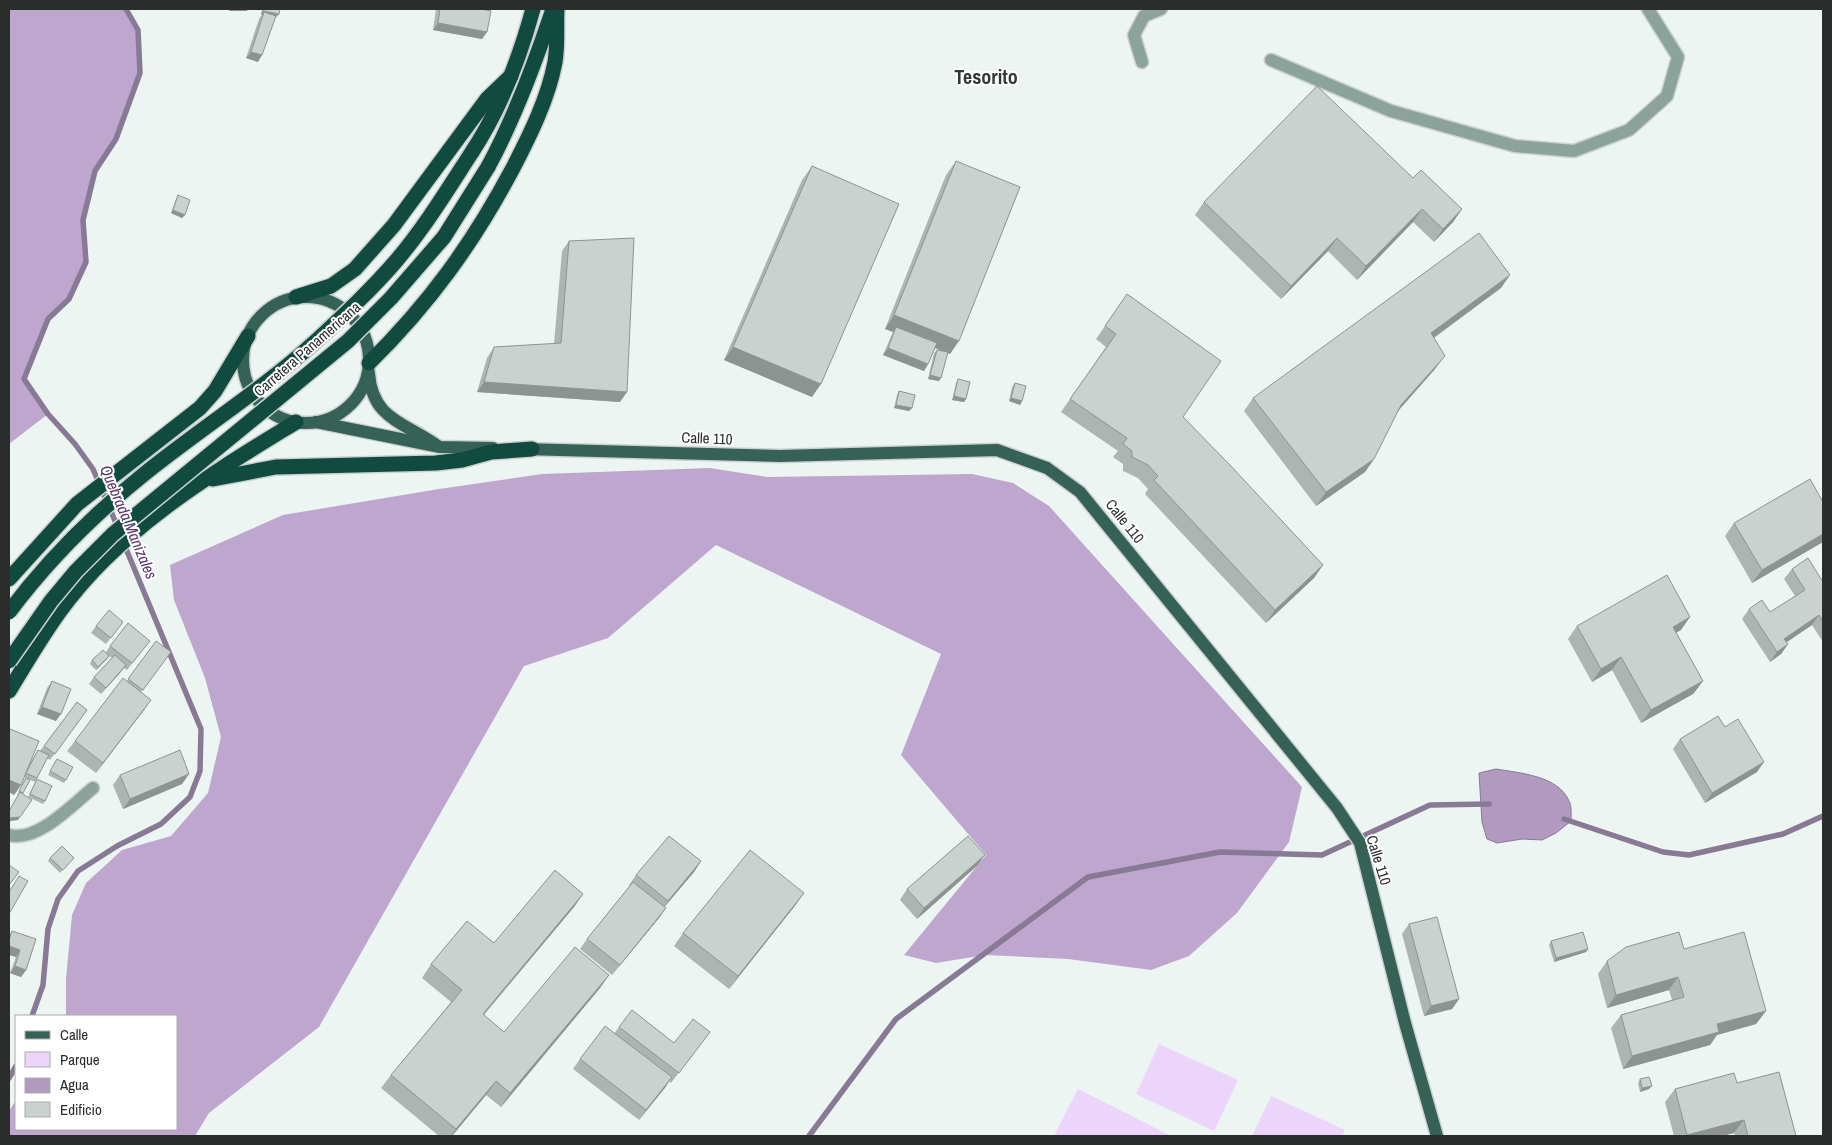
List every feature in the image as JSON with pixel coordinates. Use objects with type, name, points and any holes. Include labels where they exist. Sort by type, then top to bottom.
[{"type":"highway","name":"Carretera Panamericana","points":[[9,612],[55,555],[93,518],[144,474],[278,373],[361,299],[413,238],[493,121],[511,76],[533,9]]},
{"type":"highway","name":"Carretera Panamericana","points":[[9,661],[76,571],[113,534],[348,341],[391,298],[444,237],[488,167],[509,129],[555,9]]},
{"type":"highway","points":[[369,366],[421,309],[466,248],[498,195],[528,139],[541,107],[555,61],[555,9]]},
{"type":"highway","points":[[296,297],[331,286],[355,269],[394,225],[488,99],[511,76]]},
{"type":"highway","points":[[9,579],[77,504],[200,408],[215,391],[248,336]]},
{"type":"highway","points":[[9,692],[60,611],[95,568],[119,545],[174,500],[296,422]]},
{"type":"highway","points":[[204,480],[276,467],[436,463],[462,460],[491,452],[532,449]]},
{"type":"main road","points":[[369,366],[366,381],[352,404],[329,418],[316,422],[296,422],[278,416],[262,405],[251,390],[245,373],[244,354],[248,336],[256,322],[267,310],[281,302],[296,297],[313,297],[328,300],[343,308],[363,332],[368,348],[369,366],[370,385],[374,400],[381,410],[393,420],[422,434],[440,447]]},
{"type":"main road","name":"Calle 110","points":[[316,422],[440,447],[780,456],[997,450],[1048,468],[1080,492],[1337,808],[1360,844],[1403,1014],[1437,1136]]},
{"type":"street","points":[[1142,62],[1134,35],[1144,16],[1161,9]]},
{"type":"street","points":[[1271,60],[1391,111],[1515,146],[1574,151],[1629,130],[1667,96],[1678,57],[1648,9]]},
{"type":"street","points":[[9,836],[35,834],[93,788]]},
{"type":"green space","points":[[1159,1044],[1238,1080],[1214,1131],[1136,1094]]},
{"type":"green space","points":[[1078,1089],[1171,1136],[1054,1136]]},
{"type":"green space","points":[[1271,1096],[1345,1130],[1342,1136],[1252,1136]]},
{"type":"shaded area","points":[[9,9],[126,9],[138,30],[140,73],[116,139],[95,171],[83,220],[86,262],[69,299],[48,319],[24,379],[48,414],[9,444]]},
{"type":"shaded area","points":[[710,468],[767,477],[972,474],[1013,483],[1049,506],[1302,787],[1289,842],[1237,913],[1189,956],[1151,970],[1068,959],[985,955],[936,963],[904,955],[986,855],[901,755],[941,654],[716,545],[608,638],[524,666],[319,1027],[209,1113],[195,1136],[9,1136],[9,1111],[15,1102],[15,1130],[178,1130],[178,1015],[66,1015],[66,979],[72,915],[86,883],[122,850],[171,836],[208,793],[221,737],[205,678],[174,600],[170,565],[283,515],[542,474]]},
{"type":"water","points":[[1496,769],[1538,777],[1557,786],[1570,803],[1571,821],[1556,833],[1542,840],[1522,839],[1497,843],[1487,839],[1482,822],[1479,773]]},
{"type":"building","points":[[263,9],[280,9],[279,14],[263,11]]},
{"type":"building","points":[[440,9],[481,9],[491,11],[487,32],[438,23]]},
{"type":"building","points":[[264,12],[276,16],[262,55],[251,52]]},
{"type":"building","points":[[1317,86],[1413,178],[1421,170],[1462,209],[1443,229],[1422,209],[1366,266],[1337,238],[1291,286],[1204,202]]},
{"type":"building","points":[[956,161],[1020,187],[959,341],[894,315]]},
{"type":"building","points":[[812,166],[899,204],[821,384],[733,347]]},
{"type":"building","points":[[178,195],[190,200],[185,215],[173,210]]},
{"type":"building","points":[[1479,233],[1510,275],[1431,333],[1445,356],[1401,405],[1374,459],[1326,492],[1253,398]]},
{"type":"building","points":[[634,238],[627,392],[484,382],[494,347],[561,343],[569,241]]},
{"type":"building","points":[[1127,294],[1221,361],[1183,417],[1323,565],[1275,610],[1154,480],[1158,476],[1148,465],[1132,457],[1132,451],[1123,444],[1127,438],[1070,399],[1116,334],[1105,326]]},
{"type":"building","points":[[896,327],[937,343],[928,364],[888,348]]},
{"type":"building","points":[[937,350],[948,352],[941,378],[930,375]]},
{"type":"building","points":[[958,379],[970,382],[966,399],[954,396]]},
{"type":"building","points":[[1015,383],[1026,386],[1022,401],[1011,398]]},
{"type":"building","points":[[899,391],[915,395],[912,408],[896,405]]},
{"type":"building","points":[[1810,479],[1823,502],[1823,534],[1762,570],[1734,523]]},
{"type":"building","points":[[1808,558],[1823,582],[1823,621],[1819,615],[1784,639],[1788,644],[1777,652],[1749,609],[1762,600],[1770,612],[1805,590],[1792,569]]},
{"type":"building","points":[[1667,575],[1690,617],[1673,627],[1703,681],[1651,710],[1621,657],[1601,669],[1577,626]]},
{"type":"building","points":[[109,610],[123,622],[111,638],[96,626]]},
{"type":"building","points":[[128,623],[150,641],[132,663],[110,646]]},
{"type":"building","points":[[156,641],[171,652],[143,690],[128,679]]},
{"type":"building","points":[[103,650],[109,656],[98,667],[92,660]]},
{"type":"building","points":[[115,655],[126,665],[106,688],[94,677]]},
{"type":"building","points":[[123,678],[151,700],[103,763],[75,741]]},
{"type":"building","points":[[52,681],[71,689],[61,714],[42,707]]},
{"type":"building","points":[[77,702],[87,710],[55,754],[44,746]]},
{"type":"building","points":[[1718,716],[1725,727],[1738,719],[1764,762],[1712,793],[1680,739]]},
{"type":"building","points":[[10,729],[39,741],[21,785],[9,780]]},
{"type":"building","points":[[38,750],[49,755],[37,778],[26,773]]},
{"type":"building","points":[[180,750],[189,774],[130,799],[120,775]]},
{"type":"building","points":[[57,759],[73,767],[66,780],[50,771]]},
{"type":"building","points":[[26,778],[30,780],[23,793],[19,791]]},
{"type":"building","points":[[37,779],[52,786],[45,801],[30,794]]},
{"type":"building","points":[[20,792],[32,800],[20,817],[9,818],[9,811]]},
{"type":"building","points":[[669,836],[701,861],[668,901],[636,875]]},
{"type":"building","points":[[968,836],[985,855],[924,908],[907,889]]},
{"type":"building","points":[[62,846],[74,858],[63,870],[50,858]]},
{"type":"building","points":[[750,850],[804,893],[738,976],[683,933]]},
{"type":"building","points":[[9,865],[19,872],[9,885]]},
{"type":"building","points":[[555,870],[583,894],[483,1014],[504,1032],[575,947],[609,975],[510,1093],[496,1081],[456,1129],[391,1075],[462,990],[431,964],[467,921],[494,943]]},
{"type":"building","points":[[19,876],[28,881],[9,914],[9,892]]},
{"type":"building","points":[[633,882],[666,908],[620,965],[587,939]]},
{"type":"building","points":[[1437,917],[1459,999],[1431,1006],[1409,924]]},
{"type":"building","points":[[12,931],[36,939],[26,970],[15,966],[20,950],[9,946]]},
{"type":"building","points":[[1583,932],[1588,949],[1556,958],[1551,941]]},
{"type":"building","points":[[1679,932],[1684,949],[1744,932],[1766,1011],[1717,1024],[1719,1032],[1632,1056],[1621,1015],[1684,997],[1678,977],[1616,995],[1607,961],[1626,947]]},
{"type":"building","points":[[632,1010],[674,1043],[693,1019],[710,1032],[679,1073],[619,1027]]},
{"type":"building","points":[[605,1026],[672,1077],[646,1110],[580,1059]]},
{"type":"building","points":[[1779,1072],[1796,1136],[1748,1136],[1744,1120],[1687,1135],[1675,1089],[1734,1073],[1737,1083]]},
{"type":"building","points":[[1649,1077],[1652,1086],[1642,1088],[1640,1079]]},
{"type":"waterway","name":"Quebrada Manizales","points":[[118,528],[93,469],[75,444],[48,414],[24,379],[48,319],[69,299],[86,262],[83,220],[95,171],[116,139],[140,73],[138,30],[126,9]]},
{"type":"waterway","name":"Quebrada Manizales","points":[[32,1015],[43,985],[48,929],[58,899],[78,871],[117,846],[161,824],[190,797],[200,771],[201,729],[124,544]]},
{"type":"waterway","points":[[809,1136],[896,1019],[1088,877],[1220,852],[1322,855],[1430,805],[1489,804]]},
{"type":"waterway","points":[[1564,819],[1663,852],[1689,855],[1783,834],[1823,816]]},
{"type":"waterway","name":"Quebrada Manizales","points":[[9,1078],[15,1068]]},
{"type":"district","name":"Tesorito","points":[[986,76]]}]
